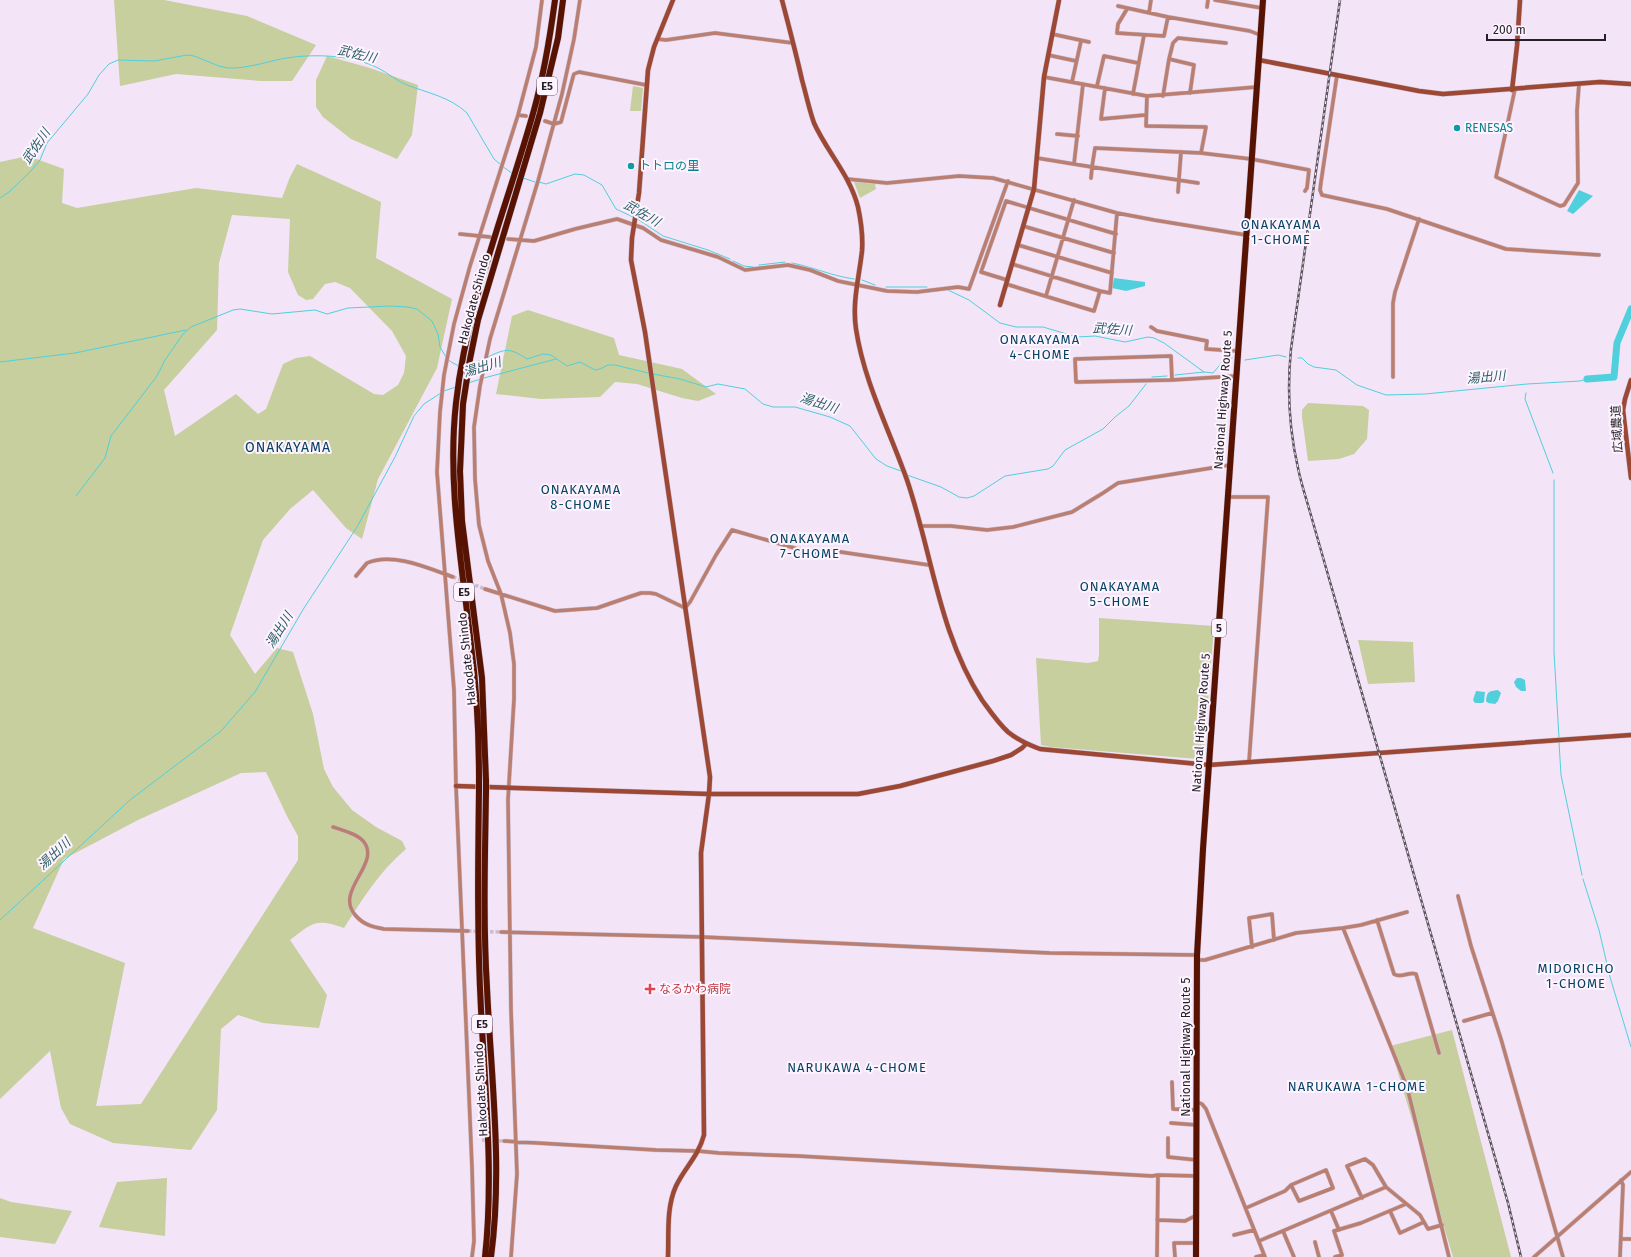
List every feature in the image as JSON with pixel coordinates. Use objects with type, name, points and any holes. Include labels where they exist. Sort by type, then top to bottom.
[{"type":"highway","name":"Hakodate Shindo","points":[[485,1257],[489,1180],[479,955],[478,717],[475,678],[455,509],[453,463],[456,403],[468,335],[539,90],[555,0]]},
{"type":"highway","name":"Hakodate Shindo","points":[[491,1257],[495,1224],[496,1180],[486,974],[486,781],[482,678],[461,514],[460,456],[463,404],[474,337],[544,99],[562,17],[564,0]]},
{"type":"highway","name":"National Highway Route 5","points":[[1196,1257],[1198,958],[1209,764],[1263,0]]},
{"type":"street","points":[[472,1257],[474,1241],[472,1167],[456,786],[454,690],[437,472],[442,394],[452,337],[470,266],[518,115],[536,46],[542,0]]},
{"type":"street","points":[[511,1257],[516,1196],[516,1142],[510,932],[508,787],[514,699],[514,664],[510,633],[501,594],[488,561],[476,512],[474,427],[480,386],[490,339],[554,124],[574,39],[580,0]]},
{"type":"street","points":[[668,1257],[672,1200],[677,1184],[698,1151],[704,1135],[701,853],[710,794],[708,762],[651,370],[631,260],[632,238],[641,171],[648,70],[657,39],[673,0]]},
{"type":"street","points":[[782,0],[814,123],[847,179],[857,205],[862,228],[862,250],[856,285],[854,312],[864,366],[906,478],[920,526],[929,565],[961,661],[970,681],[998,722],[1008,732],[1026,744],[1040,749],[1059,752],[1209,764],[1631,735]]},
{"type":"street","points":[[1000,305],[1034,189],[1044,77],[1059,0]]},
{"type":"street","points":[[1149,13],[1151,0]]},
{"type":"street","points":[[1207,7],[1208,0]]},
{"type":"street","points":[[1215,0],[1262,8]]},
{"type":"street","points":[[1520,0],[1514,89],[1496,177],[1560,206],[1564,205],[1578,183],[1577,111],[1579,84]]},
{"type":"street","points":[[1118,6],[1127,9],[1260,34]]},
{"type":"street","points":[[1127,9],[1118,24],[1116,33],[1164,36],[1168,17]]},
{"type":"street","points":[[657,39],[666,40],[715,33],[793,43]]},
{"type":"street","points":[[1052,34],[1089,42]]},
{"type":"street","points":[[1133,94],[1144,35]]},
{"type":"street","points":[[1163,96],[1173,43],[1178,38],[1226,43]]},
{"type":"street","points":[[1072,82],[1081,41]]},
{"type":"street","points":[[1048,55],[1076,61]]},
{"type":"street","points":[[1096,86],[1104,56],[1138,63]]},
{"type":"street","points":[[1169,59],[1194,65],[1190,93]]},
{"type":"street","points":[[1259,60],[1419,92],[1443,94],[1614,82],[1631,84]]},
{"type":"street","points":[[545,121],[554,124],[561,122],[573,77],[576,73],[579,72],[646,85]]},
{"type":"street","points":[[1337,76],[1321,182],[1320,190],[1322,194],[1388,209],[1506,248],[1599,256]]},
{"type":"street","points":[[1044,77],[1147,96],[1163,96],[1257,87]]},
{"type":"street","points":[[1074,164],[1083,84]]},
{"type":"street","points":[[1105,88],[1101,119],[1145,114]]},
{"type":"street","points":[[1147,96],[1145,114],[1146,126],[1206,127],[1201,153]]},
{"type":"street","points":[[518,115],[526,116]]},
{"type":"street","points":[[1057,134],[1078,136]]},
{"type":"street","points":[[1091,178],[1095,148],[1201,153],[1251,159],[1309,170],[1307,188],[1305,191]]},
{"type":"street","points":[[1178,192],[1181,152]]},
{"type":"street","points":[[1037,158],[1198,183]]},
{"type":"street","points":[[847,179],[887,183],[969,176],[1008,181],[1117,213],[1246,235]]},
{"type":"street","points":[[508,239],[534,241],[617,219],[635,223],[662,240],[718,257],[745,270],[788,265],[810,270],[825,277],[856,285],[896,292],[917,292],[941,288],[969,289],[1008,181]]},
{"type":"street","points":[[1100,291],[1094,311],[1046,296],[981,272],[1006,200],[1116,234]]},
{"type":"street","points":[[1046,296],[1074,200]]},
{"type":"street","points":[[1012,264],[1110,293],[1117,213]]},
{"type":"street","points":[[1393,377],[1394,297],[1419,219]]},
{"type":"street","points":[[1023,226],[1114,253]]},
{"type":"street","points":[[460,234],[490,237]]},
{"type":"street","points":[[1018,245],[1112,273]]},
{"type":"street","points":[[1151,327],[1157,331],[1207,341],[1206,349],[1238,352]]},
{"type":"street","points":[[1172,380],[1171,356],[1076,359],[1076,382],[1172,380],[1236,376]]},
{"type":"street","name":"広域農道","points":[[1631,380],[1623,410],[1631,478]]},
{"type":"street","points":[[920,526],[951,526],[987,530],[1013,527],[1072,512],[1118,483],[1230,465]]},
{"type":"street","points":[[1228,496],[1268,497],[1249,762]]},
{"type":"street","points":[[685,608],[732,530],[808,552],[818,553],[827,550],[929,565]]},
{"type":"street","points":[[356,576],[367,563],[387,560],[407,562],[453,576]]},
{"type":"street","points":[[486,589],[556,611],[597,608],[635,595],[650,593],[656,594],[685,608]]},
{"type":"street","points":[[456,786],[710,794],[858,794],[900,786],[993,761],[1011,755],[1026,744]]},
{"type":"street","points":[[333,827],[361,839],[366,848],[367,859],[351,889],[350,897],[352,910],[361,921],[367,925],[379,928],[468,931]]},
{"type":"street","points":[[1458,896],[1471,946],[1501,1038],[1563,1257]]},
{"type":"street","points":[[501,932],[702,937],[1050,953],[1198,958],[1205,960],[1296,933],[1343,928],[1407,912]]},
{"type":"street","points":[[1252,947],[1249,918],[1272,914],[1274,940]]},
{"type":"street","points":[[1377,920],[1394,974],[1400,976],[1412,973],[1416,974],[1439,1053]]},
{"type":"street","points":[[1343,928],[1407,1087],[1449,1257]]},
{"type":"street","points":[[1464,1021],[1492,1013]]},
{"type":"street","points":[[1172,1082],[1172,1109],[1197,1110]]},
{"type":"street","points":[[1197,1102],[1202,1104],[1206,1109],[1265,1256],[1256,1257]]},
{"type":"street","points":[[1171,1123],[1197,1124]]},
{"type":"street","points":[[1168,1138],[1168,1157],[1196,1160]]},
{"type":"street","points":[[504,1141],[1152,1176],[1197,1176]]},
{"type":"street","points":[[1362,1198],[1347,1166],[1365,1159],[1373,1165],[1386,1187],[1420,1215],[1428,1229],[1442,1225]]},
{"type":"street","points":[[1246,1208],[1285,1191],[1292,1185],[1326,1170],[1333,1188],[1299,1201],[1292,1185]]},
{"type":"street","points":[[1534,1257],[1631,1172]]},
{"type":"street","points":[[1157,1257],[1158,1175]]},
{"type":"street","points":[[1620,1257],[1623,1185],[1621,1180]]},
{"type":"street","points":[[1259,1242],[1386,1187]]},
{"type":"street","points":[[1335,1257],[1342,1255],[1334,1231],[1361,1223],[1406,1204]]},
{"type":"street","points":[[1331,1211],[1338,1230]]},
{"type":"street","points":[[1390,1211],[1400,1233],[1424,1222]]},
{"type":"street","points":[[1157,1220],[1185,1221],[1197,1215]]},
{"type":"street","points":[[1234,1234],[1254,1230]]},
{"type":"street","points":[[1283,1231],[1294,1257]]},
{"type":"street","points":[[1621,1239],[1631,1239]]},
{"type":"street","points":[[1315,1242],[1320,1257]]},
{"type":"street","points":[[1175,1257],[1174,1243],[1197,1243]]},
{"type":"green space","points":[[114,0],[164,0],[247,16],[316,45],[292,81],[261,81],[176,74],[120,86]]},
{"type":"green space","points":[[327,56],[370,68],[418,85],[412,135],[397,159],[351,139],[323,117],[316,107],[316,80]]},
{"type":"green space","points":[[633,86],[643,88],[641,111],[630,111]]},
{"type":"green space","points":[[28,156],[64,169],[62,203],[77,208],[196,188],[282,198],[297,164],[381,202],[376,258],[452,299],[437,368],[378,479],[362,539],[346,528],[313,490],[290,509],[263,540],[230,635],[255,674],[277,648],[293,652],[313,714],[324,769],[333,787],[352,810],[376,827],[402,841],[406,849],[380,876],[344,928],[327,923],[315,924],[304,929],[290,940],[327,995],[319,1028],[263,1023],[238,1015],[221,1029],[217,1110],[191,1150],[113,1143],[70,1124],[61,1108],[50,1051],[0,1099],[0,162]],"holes":[[[232,215],[290,219],[288,272],[298,295],[306,300],[313,299],[325,284],[335,282],[350,288],[392,331],[406,356],[404,373],[398,385],[383,395],[374,394],[310,356],[296,358],[283,364],[266,409],[258,414],[236,394],[175,436],[164,390],[217,330],[219,263]],[[266,772],[298,836],[298,860],[141,1104],[96,1106],[125,963],[33,928],[64,859],[138,820],[241,773]]]},
{"type":"green space","points":[[854,182],[875,184],[876,189],[860,198]]},
{"type":"green space","points":[[528,310],[614,338],[619,355],[682,369],[716,394],[698,401],[682,398],[637,384],[615,382],[600,397],[541,399],[496,394],[512,316]]},
{"type":"green space","points":[[1308,403],[1363,406],[1369,410],[1367,439],[1354,454],[1339,459],[1308,461],[1302,410]]},
{"type":"green space","points":[[1099,618],[1214,626],[1204,755],[1198,759],[1041,745],[1036,658],[1088,663],[1098,661]]},
{"type":"green space","points":[[1358,640],[1413,642],[1415,682],[1368,684]]},
{"type":"green space","points":[[1452,1030],[1511,1257],[1453,1257],[1390,1046]]},
{"type":"green space","points":[[167,1178],[165,1236],[99,1227],[117,1182]]},
{"type":"green space","points":[[0,1198],[11,1202],[72,1211],[55,1244],[0,1237]]},
{"type":"water","points":[[1579,190],[1593,196],[1573,214],[1567,211]]},
{"type":"water","points":[[1114,278],[1145,282],[1145,286],[1126,291],[1112,288]]},
{"type":"water","points":[[1517,678],[1525,680],[1526,691],[1521,691],[1516,687],[1514,682]]},
{"type":"water","points":[[1498,690],[1501,693],[1498,701],[1495,704],[1488,703],[1486,701],[1488,694]]},
{"type":"water","points":[[1476,691],[1485,692],[1484,702],[1475,703],[1473,700]]},
{"type":"waterway","name":"武佐川","points":[[0,198],[9,192],[40,160],[47,143],[88,94],[99,75],[109,64],[118,60],[154,61],[187,55],[228,68],[245,67],[286,58],[304,56],[348,58],[369,64],[407,85],[446,99],[467,113],[494,159],[500,164]]},
{"type":"waterway","name":"武佐川","points":[[502,166],[513,174]]},
{"type":"waterway","name":"武佐川","points":[[539,182],[546,184],[575,174],[584,175],[602,185],[616,209],[633,217]]},
{"type":"waterway","name":"武佐川","points":[[523,178],[535,182]]},
{"type":"waterway","name":"武佐川","points":[[636,218],[663,236],[708,250],[730,259]]},
{"type":"waterway","name":"武佐川","points":[[733,261],[744,266],[753,267]]},
{"type":"waterway","name":"武佐川","points":[[759,265],[785,262]]},
{"type":"waterway","name":"武佐川","points":[[792,263],[854,279]]},
{"type":"waterway","name":"武佐川","points":[[862,280],[875,285]]},
{"type":"waterway","name":"武佐川","points":[[886,287],[927,287]]},
{"type":"waterway","name":"武佐川","points":[[948,290],[969,300],[1000,323],[1016,327],[1043,327],[1077,337],[1095,336],[1125,342],[1148,337],[1154,338],[1164,343],[1204,372]]},
{"type":"waterway","points":[[76,496],[105,458],[111,436],[157,376],[165,360],[183,334],[191,327],[233,310],[240,309],[272,314],[315,310],[327,314],[348,308],[390,306],[408,307],[417,309],[432,321],[438,334],[440,347],[446,357]]},
{"type":"waterway","name":"湯出川","points":[[1587,379],[1614,377],[1617,343],[1631,309]]},
{"type":"waterway","points":[[0,362],[75,353],[186,330]]},
{"type":"waterway","name":"湯出川","points":[[488,357],[508,350],[527,359],[543,354],[551,355],[567,366],[580,362],[595,370],[608,365],[615,365],[648,373]]},
{"type":"waterway","name":"湯出川","points":[[1245,360],[1278,355],[1286,357]]},
{"type":"waterway","points":[[472,364],[485,358]]},
{"type":"waterway","name":"湯出川","points":[[1175,375],[1204,372],[1213,373],[1225,359],[1232,358]]},
{"type":"waterway","name":"湯出川","points":[[1298,358],[1302,358],[1314,367],[1336,370],[1357,385],[1386,395],[1425,394],[1527,384],[1580,381],[1587,379]]},
{"type":"waterway","points":[[448,359],[459,366]]},
{"type":"waterway","name":"湯出川","points":[[484,378],[556,359]]},
{"type":"waterway","name":"湯出川","points":[[653,374],[680,379],[706,387],[718,384],[745,389],[763,404],[773,407],[795,407],[830,417],[850,426],[876,459],[887,466],[901,471]]},
{"type":"waterway","name":"湯出川","points":[[1152,377],[1167,376]]},
{"type":"waterway","name":"湯出川","points":[[468,383],[481,379]]},
{"type":"waterway","name":"湯出川","points":[[907,475],[941,487],[959,497],[967,498],[974,496],[1005,476],[1048,469],[1053,466],[1065,450],[1103,429],[1129,406],[1146,384]]},
{"type":"waterway","name":"湯出川","points":[[444,391],[456,387]]},
{"type":"waterway","name":"湯出川","points":[[0,920],[130,800],[221,731],[255,692],[304,608],[357,527],[395,457],[414,416],[424,404],[441,393]]},
{"type":"waterway","points":[[1526,393],[1525,399],[1553,473]]},
{"type":"waterway","points":[[1554,480],[1554,652],[1559,738]]},
{"type":"waterway","points":[[1559,742],[1561,775],[1582,875]]},
{"type":"waterway","points":[[1583,879],[1599,930],[1610,977],[1631,1047]]},
{"type":"tunnel","points":[[453,577],[464,581]]},
{"type":"tunnel","points":[[470,583],[485,589]]},
{"type":"tunnel","points":[[468,931],[501,932]]},
{"type":"tunnel","points":[[482,1140],[504,1141]]},
{"type":"railway","points":[[1340,0],[1291,349],[1289,394],[1295,453],[1302,485],[1508,1203],[1521,1257]]},
{"type":"place","name":"RENESAS","points":[[1457,128]]},
{"type":"place","name":"トトロの里","points":[[631,166]]},
{"type":"place","name":"なるかわ病院","points":[[650,989]]},
{"type":"district","name":"ONAKAYAMA 1-CHOME","points":[[1281,232]]},
{"type":"district","name":"ONAKAYAMA 4-CHOME","points":[[1040,346]]},
{"type":"district","name":"ONAKAYAMA","points":[[288,447]]},
{"type":"district","name":"ONAKAYAMA 8-CHOME","points":[[581,496]]},
{"type":"district","name":"ONAKAYAMA 7-CHOME","points":[[810,546]]},
{"type":"district","name":"ONAKAYAMA 5-CHOME","points":[[1120,594]]},
{"type":"district","name":"MIDORICHO 1-CHOME","points":[[1576,976]]},
{"type":"district","name":"NARUKAWA 4-CHOME","points":[[857,1067]]},
{"type":"district","name":"NARUKAWA 1-CHOME","points":[[1357,1086]]}]
